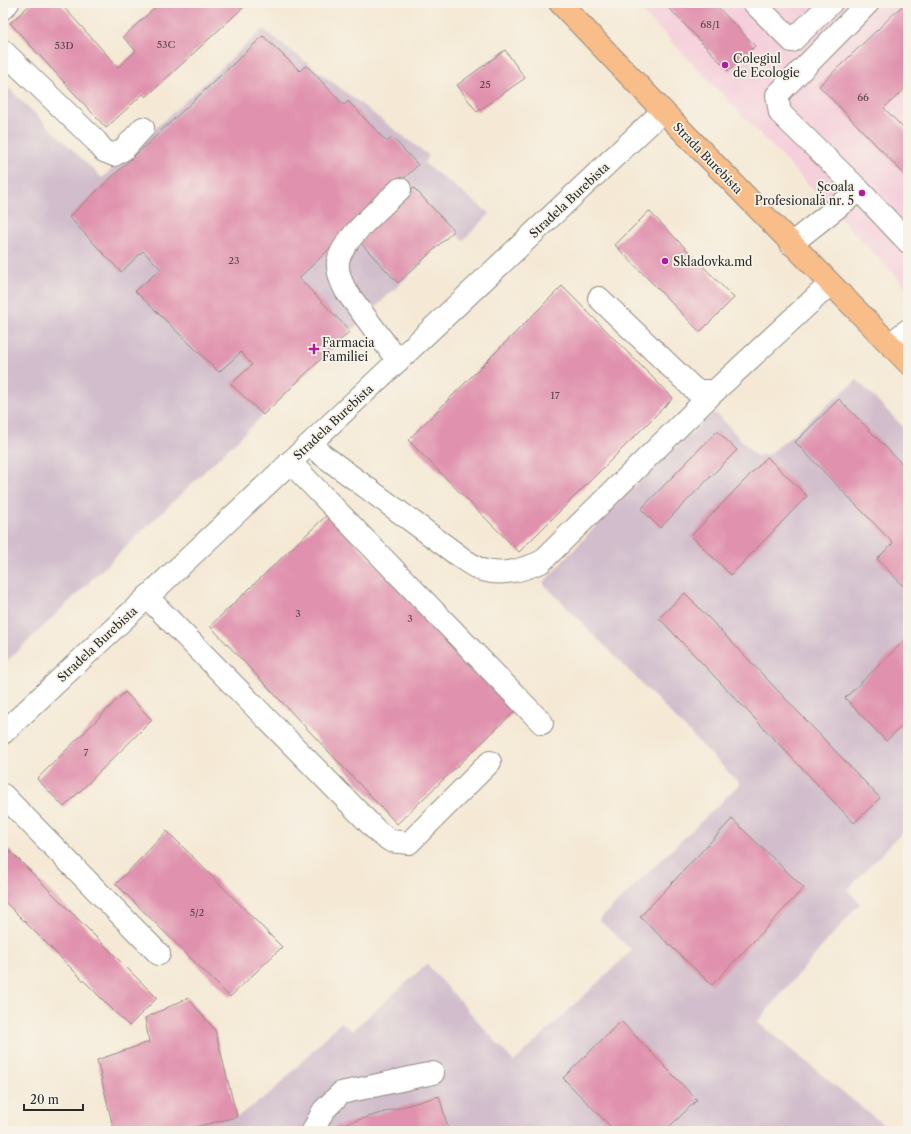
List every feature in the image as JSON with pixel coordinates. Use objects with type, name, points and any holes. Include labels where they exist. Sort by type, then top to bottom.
[{"type":"main road","name":"Strada Burebista","points":[[560,3],[908,364]]},
{"type":"street","points":[[3,8],[8,3]]},
{"type":"street","points":[[754,3],[792,41],[831,3]]},
{"type":"street","points":[[868,3],[777,95],[780,113],[859,190],[908,242]]},
{"type":"street","points":[[3,51],[96,141],[104,151],[114,155],[124,149],[143,128]]},
{"type":"street","name":"Stradela Burebista","points":[[3,733],[663,111]]},
{"type":"street","points":[[398,361],[346,291],[340,280],[338,261],[341,251],[355,232],[400,189]]},
{"type":"street","points":[[791,244],[859,190]]},
{"type":"street","points":[[309,445],[463,560],[482,570],[501,573],[522,569],[541,562],[715,391],[830,284]]},
{"type":"street","points":[[599,298],[696,391],[715,391]]},
{"type":"street","points":[[890,344],[908,330]]},
{"type":"street","points":[[290,462],[542,722]]},
{"type":"street","points":[[147,597],[378,833],[391,841],[409,843],[490,762]]},
{"type":"street","points":[[3,795],[159,954]]},
{"type":"street","points":[[313,1131],[323,1111],[341,1093],[433,1073]]},
{"type":"shaded area","name":"Școala Profesională nr. 5","points":[[634,3],[908,3],[908,289],[725,97]]},
{"type":"shaded area","points":[[263,29],[429,156],[424,163],[490,214],[463,240],[454,232],[3,665],[3,83],[102,178]]},
{"type":"shaded area","points":[[857,380],[908,432],[908,826],[847,890],[860,903],[757,1022],[891,1131],[177,1131],[237,1117],[272,1092],[341,1022],[352,1031],[427,964],[514,1062],[632,950],[599,920],[740,784],[543,583],[619,501],[712,414],[717,414],[756,456],[770,454]]},
{"type":"building","points":[[32,3],[60,3],[118,67],[136,51],[123,37],[160,3],[248,3],[146,97],[143,94],[106,128],[10,23]]},
{"type":"building","points":[[664,3],[714,3],[755,46],[729,71]]},
{"type":"building","points":[[905,3],[908,3],[908,86],[884,108],[908,133],[908,178],[819,86]]},
{"type":"building","points":[[263,36],[300,71],[306,65],[344,105],[348,101],[387,142],[392,137],[418,165],[299,278],[350,331],[263,415],[231,384],[252,365],[241,352],[219,372],[135,291],[161,269],[143,251],[121,272],[69,217]]},
{"type":"building","points":[[505,50],[525,78],[477,112],[457,85]]},
{"type":"building","points":[[414,188],[454,231],[398,283],[358,240]]},
{"type":"building","name":"Skladovka.md","points":[[649,211],[734,298],[700,332],[615,245]]},
{"type":"building","points":[[562,286],[673,398],[519,552],[408,440]]},
{"type":"building","points":[[839,399],[908,470],[908,591],[877,559],[893,543],[795,442]]},
{"type":"building","points":[[717,431],[737,450],[660,528],[641,509]]},
{"type":"building","points":[[767,457],[807,496],[731,575],[691,536]]},
{"type":"building","points":[[328,514],[515,711],[397,824],[210,626]]},
{"type":"building","points":[[685,593],[880,798],[854,823],[659,618]]},
{"type":"building","points":[[908,637],[908,720],[886,741],[845,698]]},
{"type":"building","points":[[125,692],[152,720],[64,807],[37,779]]},
{"type":"building","points":[[732,819],[804,888],[712,985],[640,917]]},
{"type":"building","points":[[167,831],[282,947],[230,997],[116,884]]},
{"type":"building","points":[[5,846],[157,998],[129,1026],[3,900],[3,847]]},
{"type":"building","points":[[188,998],[215,1030],[237,1117],[177,1131],[114,1131],[97,1060],[149,1042],[145,1018]]},
{"type":"building","points":[[621,1021],[697,1100],[665,1131],[615,1131],[563,1078]]},
{"type":"building","points":[[439,1096],[449,1131],[335,1131],[334,1127]]},
{"type":"place","name":"Colegiul de Ecologie","points":[[725,65]]},
{"type":"place","name":"Școala Profesională nr. 5","points":[[862,193]]},
{"type":"place","name":"Skladovka.md","points":[[665,261]]},
{"type":"place","name":"Farmacia Familiei","points":[[314,349]]}]
